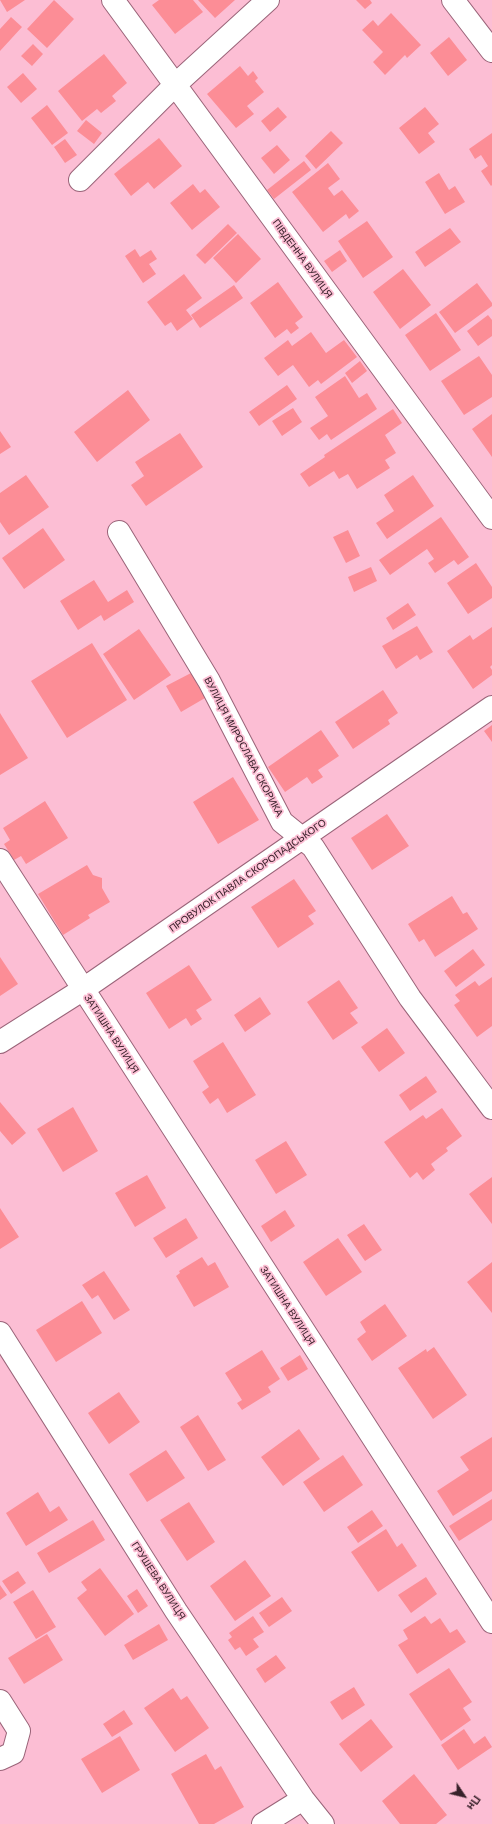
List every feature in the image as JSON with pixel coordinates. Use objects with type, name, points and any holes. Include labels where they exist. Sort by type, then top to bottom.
[{"type":"street","name":"ПІВДЕННА ВУЛИЦЯ","points":[[113,0],[492,518]]},
{"type":"street","points":[[80,180],[175,85],[268,0]]},
{"type":"street","points":[[453,0],[492,51]]},
{"type":"street","name":"ВУЛИЦЯ МИРОСЛАВА СКОРИКА","points":[[120,532],[209,681],[282,822],[313,847],[410,998],[492,1108]]},
{"type":"street","name":"ПРОВУЛОК ПАВЛА СКОРОПАДСЬКОГО","points":[[0,1042],[82,990],[303,839],[492,707]]},
{"type":"street","name":"ЗАТИШНА ВУЛИЦЯ","points":[[0,860],[82,990],[492,1622]]},
{"type":"street","name":"ГРУШЕВА ВУЛИЦЯ","points":[[0,1333],[176,1612],[303,1799],[323,1824]]},
{"type":"street","points":[[0,1701],[19,1731],[13,1752],[0,1759]]},
{"type":"street","points":[[263,1824],[303,1799]]},
{"type":"building","points":[[0,0],[25,0],[7,12]]},
{"type":"building","points":[[54,0],[74,19],[47,48],[27,29]]},
{"type":"building","points":[[159,0],[193,0],[203,12],[175,34],[152,5]]},
{"type":"building","points":[[198,0],[235,0],[215,18]]},
{"type":"building","points":[[356,0],[370,0],[372,3],[365,9]]},
{"type":"building","points":[[391,13],[421,45],[407,58],[405,55],[385,75],[373,62],[383,52],[362,30],[373,20],[378,26]]},
{"type":"building","points":[[11,17],[22,27],[0,51],[0,29]]},
{"type":"building","points":[[449,37],[467,60],[448,76],[430,53]]},
{"type":"building","points":[[33,44],[43,54],[32,66],[21,56]]},
{"type":"building","points":[[104,54],[127,83],[112,96],[116,101],[101,113],[97,109],[82,121],[58,91]]},
{"type":"building","points":[[240,66],[248,76],[253,71],[258,78],[255,81],[264,92],[247,106],[254,114],[236,128],[207,94]]},
{"type":"building","points":[[23,73],[37,89],[21,103],[7,87]]},
{"type":"building","points":[[47,105],[68,133],[52,145],[31,118]]},
{"type":"building","points":[[278,107],[287,117],[270,132],[261,121]]},
{"type":"building","points":[[425,107],[439,124],[428,133],[435,142],[419,154],[399,128]]},
{"type":"building","points":[[86,120],[102,133],[94,144],[77,131]]},
{"type":"building","points":[[331,131],[343,143],[316,169],[305,156]]},
{"type":"building","points":[[492,133],[491,186],[481,171],[488,166],[481,155],[475,159],[469,149]]},
{"type":"building","points":[[159,138],[182,166],[154,189],[148,182],[131,196],[114,174]]},
{"type":"building","points":[[65,139],[77,155],[65,163],[54,147]]},
{"type":"building","points":[[277,145],[290,160],[274,174],[261,158]]},
{"type":"building","points":[[304,161],[311,170],[274,199],[267,190]]},
{"type":"building","points":[[328,163],[340,179],[328,188],[334,196],[342,190],[359,211],[349,219],[346,214],[323,232],[292,192]]},
{"type":"building","points":[[439,173],[449,190],[455,186],[465,202],[445,214],[425,182]]},
{"type":"building","points":[[193,184],[200,193],[205,189],[220,207],[192,230],[170,203]]},
{"type":"building","points":[[367,221],[393,257],[363,278],[338,241]]},
{"type":"building","points":[[228,224],[237,233],[205,264],[196,255]]},
{"type":"building","points":[[450,228],[461,242],[425,267],[415,252]]},
{"type":"building","points":[[238,234],[261,259],[236,283],[213,258]]},
{"type":"building","points":[[135,249],[140,257],[151,250],[157,259],[149,264],[156,274],[143,283],[125,256]]},
{"type":"building","points":[[340,250],[347,261],[332,272],[324,261]]},
{"type":"building","points":[[403,269],[431,305],[400,329],[373,292]]},
{"type":"building","points":[[184,274],[202,298],[186,310],[193,319],[177,331],[171,322],[165,326],[147,302]]},
{"type":"building","points":[[278,282],[303,317],[295,323],[299,328],[291,334],[287,329],[275,338],[250,303]]},
{"type":"building","points":[[477,283],[492,303],[492,306],[455,333],[439,312]]},
{"type":"building","points":[[234,285],[243,298],[200,328],[191,315]]},
{"type":"building","points":[[436,313],[461,350],[430,371],[405,335]]},
{"type":"building","points":[[488,315],[492,320],[492,336],[478,346],[467,331]]},
{"type":"building","points":[[311,332],[326,353],[344,340],[357,357],[321,384],[318,380],[309,387],[293,365],[278,376],[264,358],[288,340],[292,346]]},
{"type":"building","points":[[479,356],[492,375],[492,397],[464,415],[441,381]]},
{"type":"building","points":[[360,361],[367,371],[352,383],[345,373]]},
{"type":"building","points":[[345,376],[359,398],[367,393],[377,409],[331,440],[327,434],[319,440],[310,428],[328,416],[315,397]]},
{"type":"building","points":[[287,385],[297,399],[259,426],[249,412]]},
{"type":"building","points":[[128,390],[150,420],[97,462],[74,432]]},
{"type":"building","points":[[293,408],[302,422],[282,436],[272,421]]},
{"type":"building","points":[[393,409],[402,423],[385,435],[396,453],[385,460],[390,468],[357,489],[348,474],[339,479],[334,471],[309,487],[300,474],[325,457],[324,455]]},
{"type":"building","points":[[492,414],[492,457],[472,429]]},
{"type":"building","points":[[0,431],[11,447],[0,454]]},
{"type":"building","points":[[180,433],[203,467],[146,506],[131,485],[144,476],[135,462]]},
{"type":"building","points":[[26,475],[49,507],[9,535],[0,522],[0,493]]},
{"type":"building","points":[[413,475],[434,506],[387,539],[376,523],[394,511],[384,495]]},
{"type":"building","points":[[441,517],[469,557],[458,565],[454,560],[435,573],[428,563],[434,559],[427,549],[390,575],[379,560]]},
{"type":"building","points":[[43,528],[65,560],[24,589],[2,558]]},
{"type":"building","points":[[348,530],[360,556],[346,563],[333,537]]},
{"type":"building","points":[[476,563],[492,587],[492,598],[468,614],[447,583]]},
{"type":"building","points":[[371,567],[377,581],[354,592],[348,577]]},
{"type":"building","points":[[94,580],[108,602],[127,590],[134,602],[104,621],[101,615],[78,630],[60,601]]},
{"type":"building","points":[[408,603],[416,615],[393,630],[386,618]]},
{"type":"building","points":[[417,626],[433,652],[420,660],[417,655],[396,669],[382,646]]},
{"type":"building","points":[[492,627],[492,665],[490,667],[492,670],[492,675],[473,689],[447,651],[470,635],[473,640]]},
{"type":"building","points":[[139,629],[171,675],[134,700],[103,654]]},
{"type":"building","points":[[92,643],[127,700],[67,738],[31,681]]},
{"type":"building","points":[[191,673],[205,698],[181,712],[166,686]]},
{"type":"building","points":[[383,690],[398,713],[388,720],[390,724],[353,749],[335,722]]},
{"type":"building","points":[[0,713],[28,758],[0,775]]},
{"type":"building","points":[[492,725],[492,742],[484,731]]},
{"type":"building","points":[[321,730],[339,756],[318,770],[323,777],[312,784],[307,777],[285,792],[268,767]]},
{"type":"building","points":[[233,777],[259,820],[218,844],[193,802]]},
{"type":"building","points":[[45,801],[68,838],[26,864],[21,856],[14,860],[4,844],[10,840],[3,828]]},
{"type":"building","points":[[387,814],[409,846],[372,870],[351,838]]},
{"type":"building","points":[[87,865],[93,875],[102,878],[102,888],[110,902],[88,915],[90,918],[63,935],[38,894]]},
{"type":"building","points":[[294,879],[316,911],[308,916],[314,924],[278,948],[251,907]]},
{"type":"building","points":[[452,896],[463,914],[467,912],[478,929],[435,957],[424,939],[419,942],[408,924]]},
{"type":"building","points":[[473,949],[485,965],[456,987],[444,971]]},
{"type":"building","points":[[0,957],[18,984],[0,996]]},
{"type":"building","points":[[189,965],[212,1000],[196,1010],[202,1019],[191,1026],[186,1018],[169,1029],[146,993]]},
{"type":"building","points":[[492,977],[492,1026],[477,1037],[454,1005],[460,1001],[455,995],[475,981],[479,986]]},
{"type":"building","points":[[339,980],[358,1008],[350,1013],[358,1023],[333,1040],[307,1002]]},
{"type":"building","points":[[260,997],[271,1014],[245,1032],[234,1015]]},
{"type":"building","points":[[387,1028],[405,1053],[379,1072],[361,1047]]},
{"type":"building","points":[[223,1042],[256,1095],[227,1113],[218,1098],[210,1104],[202,1092],[209,1087],[193,1061]]},
{"type":"building","points":[[426,1076],[437,1092],[410,1111],[399,1095]]},
{"type":"building","points":[[0,1102],[26,1133],[12,1145],[0,1131]]},
{"type":"building","points":[[73,1107],[98,1151],[63,1172],[37,1129]]},
{"type":"building","points":[[442,1108],[462,1136],[446,1148],[448,1151],[431,1164],[435,1170],[423,1180],[417,1172],[410,1178],[384,1142],[423,1115],[426,1119]]},
{"type":"building","points":[[286,1141],[307,1175],[276,1194],[255,1160]]},
{"type":"building","points":[[147,1175],[166,1208],[135,1227],[115,1193]]},
{"type":"building","points":[[492,1177],[492,1224],[469,1194]]},
{"type":"building","points":[[0,1208],[19,1237],[0,1249]]},
{"type":"building","points":[[285,1210],[295,1226],[271,1242],[261,1226]]},
{"type":"building","points":[[186,1218],[198,1238],[166,1258],[153,1238]]},
{"type":"building","points":[[364,1224],[382,1250],[365,1261],[347,1235]]},
{"type":"building","points":[[338,1238],[362,1272],[326,1296],[303,1262]]},
{"type":"building","points":[[202,1257],[208,1266],[215,1262],[229,1287],[194,1307],[176,1276],[180,1273],[179,1271]]},
{"type":"building","points":[[492,1262],[492,1313],[467,1282]]},
{"type":"building","points":[[104,1271],[130,1310],[114,1320],[98,1295],[92,1299],[82,1285]]},
{"type":"building","points":[[82,1301],[102,1333],[56,1362],[36,1330]]},
{"type":"building","points":[[385,1304],[407,1336],[372,1361],[357,1339],[366,1332],[360,1322]]},
{"type":"building","points":[[434,1347],[467,1395],[433,1419],[398,1368],[426,1349],[427,1352]]},
{"type":"building","points":[[262,1350],[280,1379],[268,1387],[271,1392],[242,1410],[237,1403],[242,1400],[225,1373]]},
{"type":"building","points":[[300,1355],[308,1369],[288,1381],[280,1368]]},
{"type":"building","points":[[119,1392],[140,1422],[109,1444],[88,1413]]},
{"type":"building","points":[[198,1415],[226,1460],[208,1471],[180,1427]]},
{"type":"building","points":[[299,1429],[320,1459],[283,1486],[261,1457]]},
{"type":"building","points":[[492,1437],[492,1491],[453,1516],[437,1491],[469,1470],[460,1457]]},
{"type":"building","points":[[166,1450],[185,1478],[147,1502],[129,1474]]},
{"type":"building","points":[[343,1455],[363,1485],[324,1512],[303,1482]]},
{"type":"building","points":[[38,1492],[50,1512],[59,1506],[68,1520],[26,1546],[6,1513]]},
{"type":"building","points":[[492,1499],[492,1520],[459,1541],[449,1526]]},
{"type":"building","points":[[189,1502],[215,1542],[187,1561],[160,1520]]},
{"type":"building","points":[[372,1510],[383,1526],[358,1543],[347,1527]]},
{"type":"building","points":[[93,1520],[105,1540],[49,1573],[37,1553]]},
{"type":"building","points":[[386,1529],[397,1547],[402,1543],[417,1566],[378,1592],[351,1552]]},
{"type":"building","points":[[245,1560],[271,1596],[235,1621],[210,1586]]},
{"type":"building","points":[[100,1568],[134,1614],[105,1636],[77,1598],[87,1590],[81,1582]]},
{"type":"building","points":[[18,1571],[26,1583],[11,1594],[2,1581]]},
{"type":"building","points":[[426,1577],[437,1594],[411,1613],[398,1595]]},
{"type":"building","points":[[0,1585],[7,1595],[0,1600]]},
{"type":"building","points":[[137,1589],[148,1606],[138,1613],[127,1596]]},
{"type":"building","points":[[33,1590],[56,1627],[36,1639],[13,1602]]},
{"type":"building","points":[[282,1597],[292,1611],[269,1627],[259,1613]]},
{"type":"building","points":[[253,1616],[264,1632],[253,1639],[259,1647],[246,1656],[240,1647],[235,1650],[228,1640],[232,1637],[229,1633]]},
{"type":"building","points":[[425,1616],[431,1624],[440,1618],[450,1633],[457,1629],[466,1642],[417,1674],[398,1645],[408,1639],[403,1630]]},
{"type":"building","points":[[159,1624],[168,1640],[133,1660],[124,1645]]},
{"type":"building","points":[[47,1634],[63,1660],[24,1684],[8,1658]]},
{"type":"building","points":[[276,1655],[286,1668],[265,1683],[256,1669]]},
{"type":"building","points":[[449,1668],[472,1702],[463,1708],[471,1720],[441,1741],[409,1694]]},
{"type":"building","points":[[354,1687],[365,1705],[342,1720],[330,1702]]},
{"type":"building","points":[[173,1688],[181,1700],[187,1696],[209,1728],[175,1752],[144,1708]]},
{"type":"building","points":[[124,1710],[133,1724],[112,1737],[103,1724]]},
{"type":"building","points":[[371,1719],[393,1747],[361,1772],[339,1744]]},
{"type":"building","points":[[464,1729],[474,1744],[485,1736],[492,1747],[458,1770],[441,1745]]},
{"type":"building","points":[[120,1736],[140,1770],[102,1793],[81,1759]]},
{"type":"building","points":[[206,1754],[215,1770],[221,1766],[244,1807],[214,1824],[199,1824],[171,1774]]},
{"type":"building","points":[[414,1774],[447,1815],[436,1824],[400,1824],[382,1801]]}]
